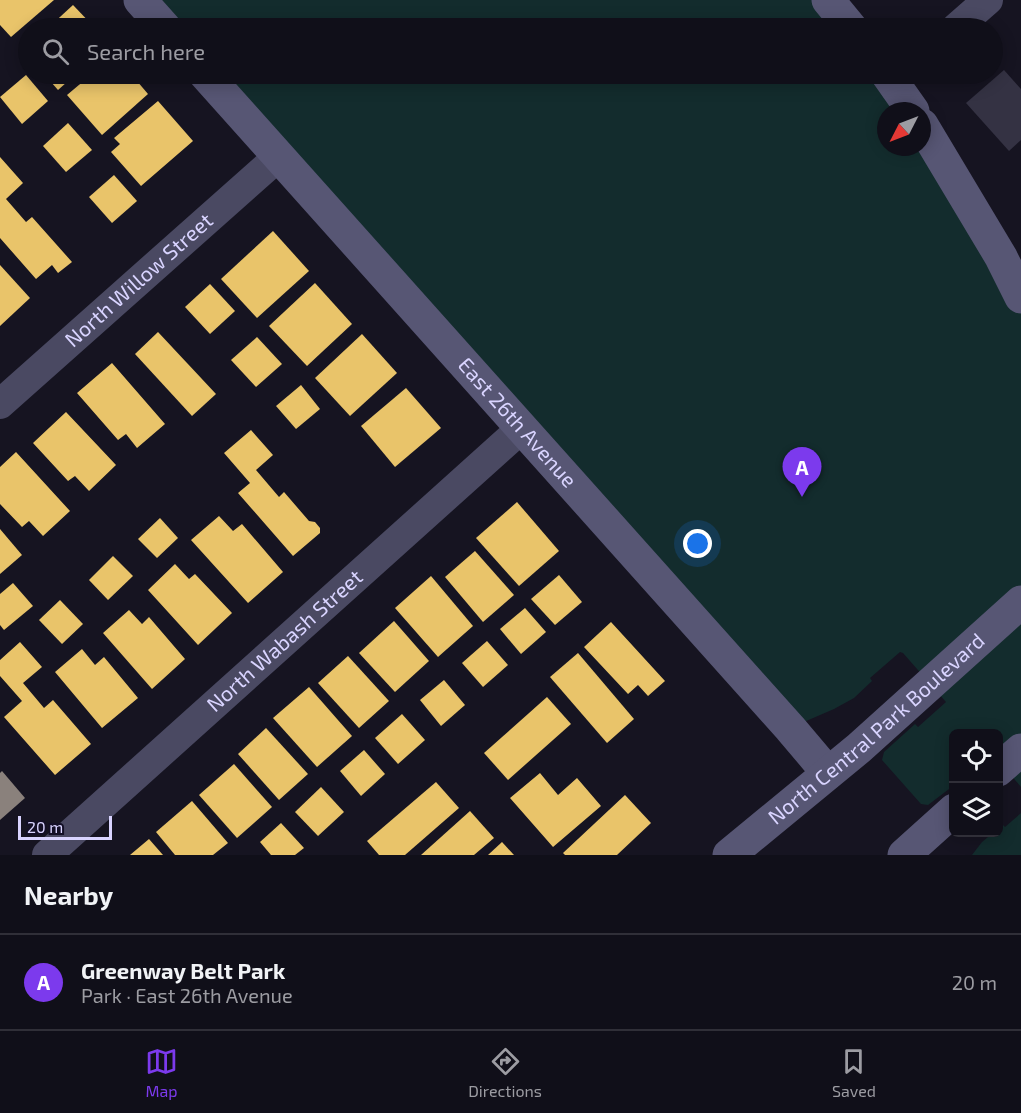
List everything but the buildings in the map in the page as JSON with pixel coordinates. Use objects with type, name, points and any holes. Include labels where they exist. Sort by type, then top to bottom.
[{"type":"street","points":[[140,0],[156,18]]},
{"type":"street","points":[[828,0],[843,18]]},
{"type":"street","points":[[967,18],[988,0]]},
{"type":"street","name":"East 26th Avenue","points":[[214,84],[828,773]]},
{"type":"street","points":[[900,84],[908,102]]},
{"type":"street","points":[[931,140],[1001,257],[1021,297]]},
{"type":"street","name":"North Willow Street","points":[[0,404],[279,156]]},
{"type":"street","name":"North Wabash Street","points":[[47,855],[522,428]]},
{"type":"street","name":"North Central Park Boulevard","points":[[729,855],[882,728],[1021,602]]},
{"type":"street","points":[[1003,766],[1021,750]]},
{"type":"street","points":[[904,855],[949,814]]},
{"type":"green space","points":[[140,0],[828,0],[843,18],[156,18]]},
{"type":"green space","points":[[214,84],[894,84],[907,102],[877,102],[877,156],[928,156],[1021,297],[1021,787],[1003,766],[1003,729],[949,729],[949,789],[928,805],[921,804],[882,760],[884,752],[915,724],[918,727],[946,702],[903,653],[900,652],[870,678],[872,681],[854,698],[790,728]]},
{"type":"green space","points":[[1021,813],[1021,855],[972,855],[988,837],[1003,837],[1003,825],[1005,827]]},
{"type":"place","name":"Greenway Belt Park","points":[[802,497]]}]
